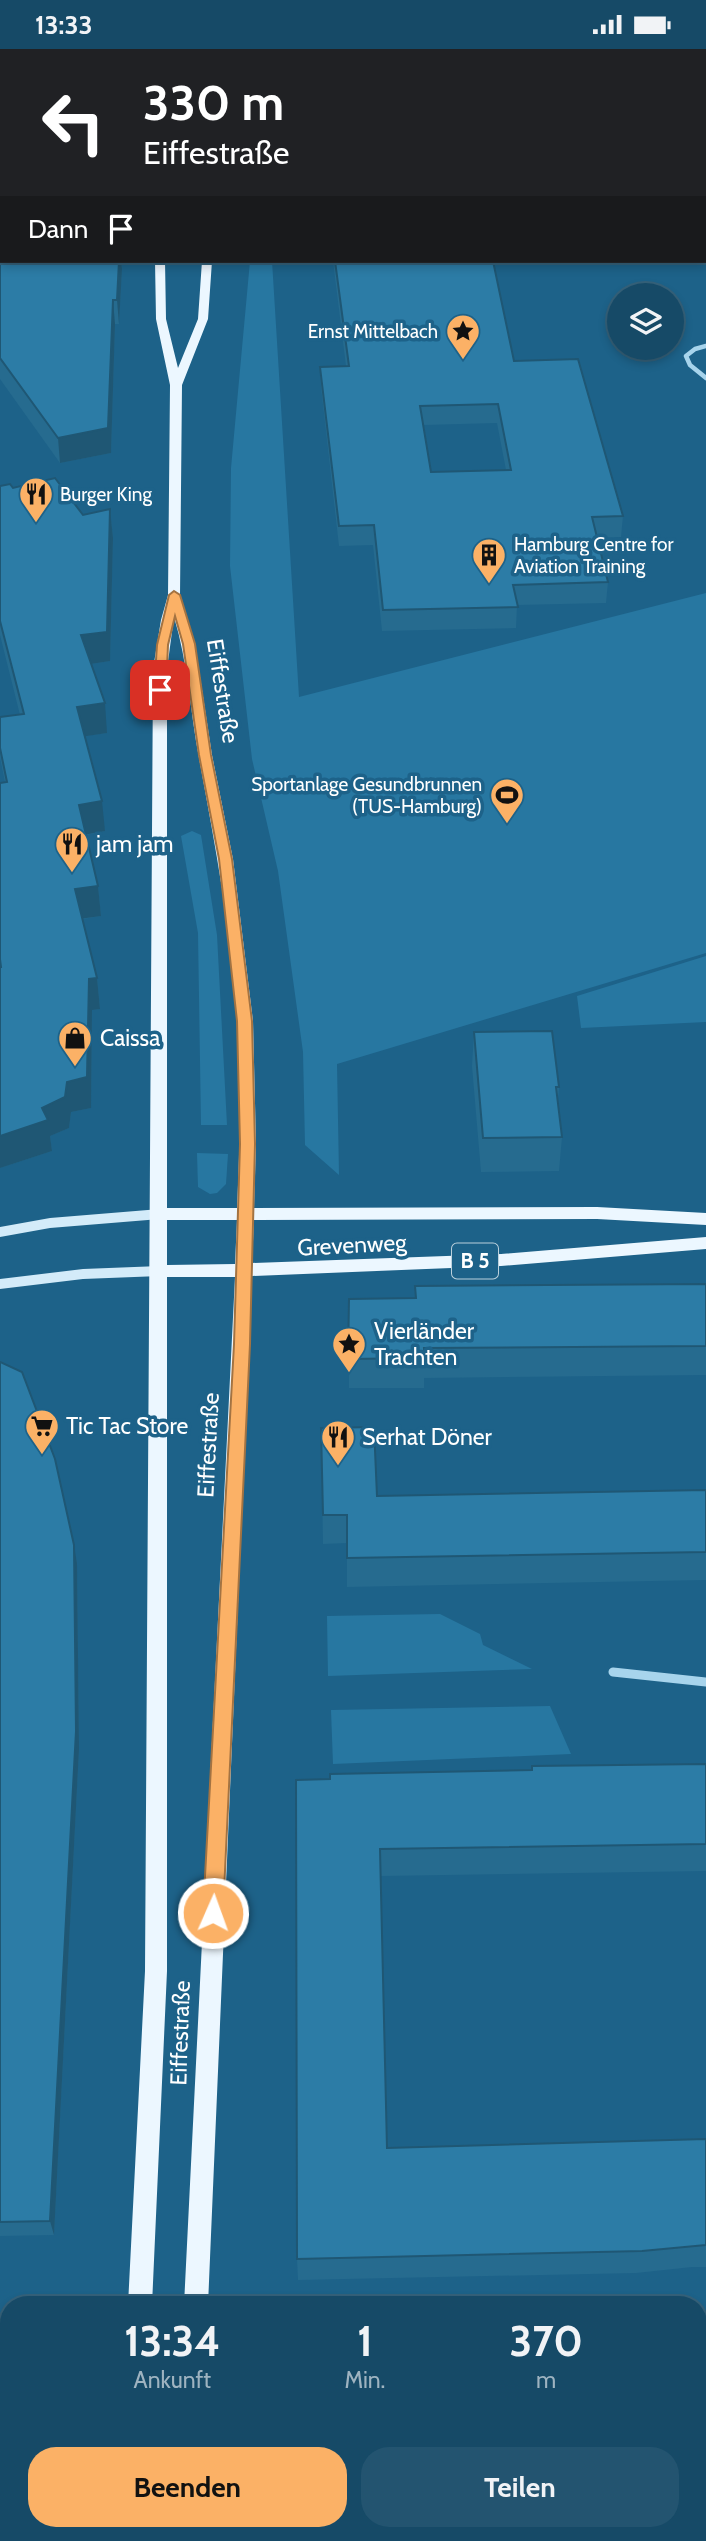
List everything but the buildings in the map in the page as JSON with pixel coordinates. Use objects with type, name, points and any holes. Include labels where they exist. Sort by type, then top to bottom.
[{"type":"main road","name":"Eiffestraße","points":[[140,2296],[156,1971],[160,669],[167,620],[174,595],[176,385],[161,319],[160,263]]},
{"type":"main road","name":"Eiffestraße","points":[[176,385],[203,319],[207,263]]},
{"type":"main road","name":"Eiffestraße","points":[[174,595],[189,644],[205,755],[226,859],[244,1021],[248,1144],[196,2296]]},
{"type":"main road","name":"Grevenweg","points":[[0,1232],[50,1223],[160,1213],[597,1213],[706,1219]]},
{"type":"main road","name":"Grevenweg","points":[[0,1284],[83,1274],[316,1270],[600,1254],[706,1243]]},
{"type":"street","points":[[706,346],[695,349],[686,356],[690,365],[706,378]]},
{"type":"street","points":[[613,1672],[706,1682]]},
{"type":"shaded area","name":"Sportanlage Gesundbrunnen (TUS-Hamburg)","points":[[250,263],[272,263],[299,697],[706,593],[706,953],[337,1064],[339,1175],[305,1145],[303,1052],[278,871],[252,759],[230,566],[231,468]]},
{"type":"shaded area","points":[[192,831],[201,835],[217,935],[227,1125],[201,1125],[198,933],[181,836]]},
{"type":"shaded area","points":[[706,956],[706,1022],[581,1028],[577,996]]},
{"type":"shaded area","points":[[197,1153],[228,1154],[226,1184],[217,1193],[210,1194],[198,1187]]},
{"type":"shaded area","points":[[440,1614],[480,1634],[483,1645],[532,1669],[328,1676],[327,1616]]},
{"type":"shaded area","points":[[550,1706],[571,1754],[333,1764],[331,1710]]},
{"type":"place","name":"Ernst Mittelbach","points":[[463,361]]},
{"type":"place","name":"Burger King","points":[[36,524]]},
{"type":"place","name":"Hamburg Centre for Aviation Training","points":[[489,585]]},
{"type":"place","name":"Sportanlage Gesundbrunnen (TUS-Hamburg)","points":[[507,825]]},
{"type":"place","name":"jam jam","points":[[72,874]]},
{"type":"place","name":"Caissa","points":[[75,1068]]},
{"type":"place","name":"Vierländer Trachten","points":[[349,1374]]},
{"type":"place","name":"Tic Tac Store","points":[[42,1456]]},
{"type":"place","name":"Serhat Döner","points":[[338,1467]]},
{"type":"route","points":[[160,690],[162,645],[174,595],[189,644],[205,755],[226,859],[244,1021],[248,1144],[242,1344],[213,1913]]}]
